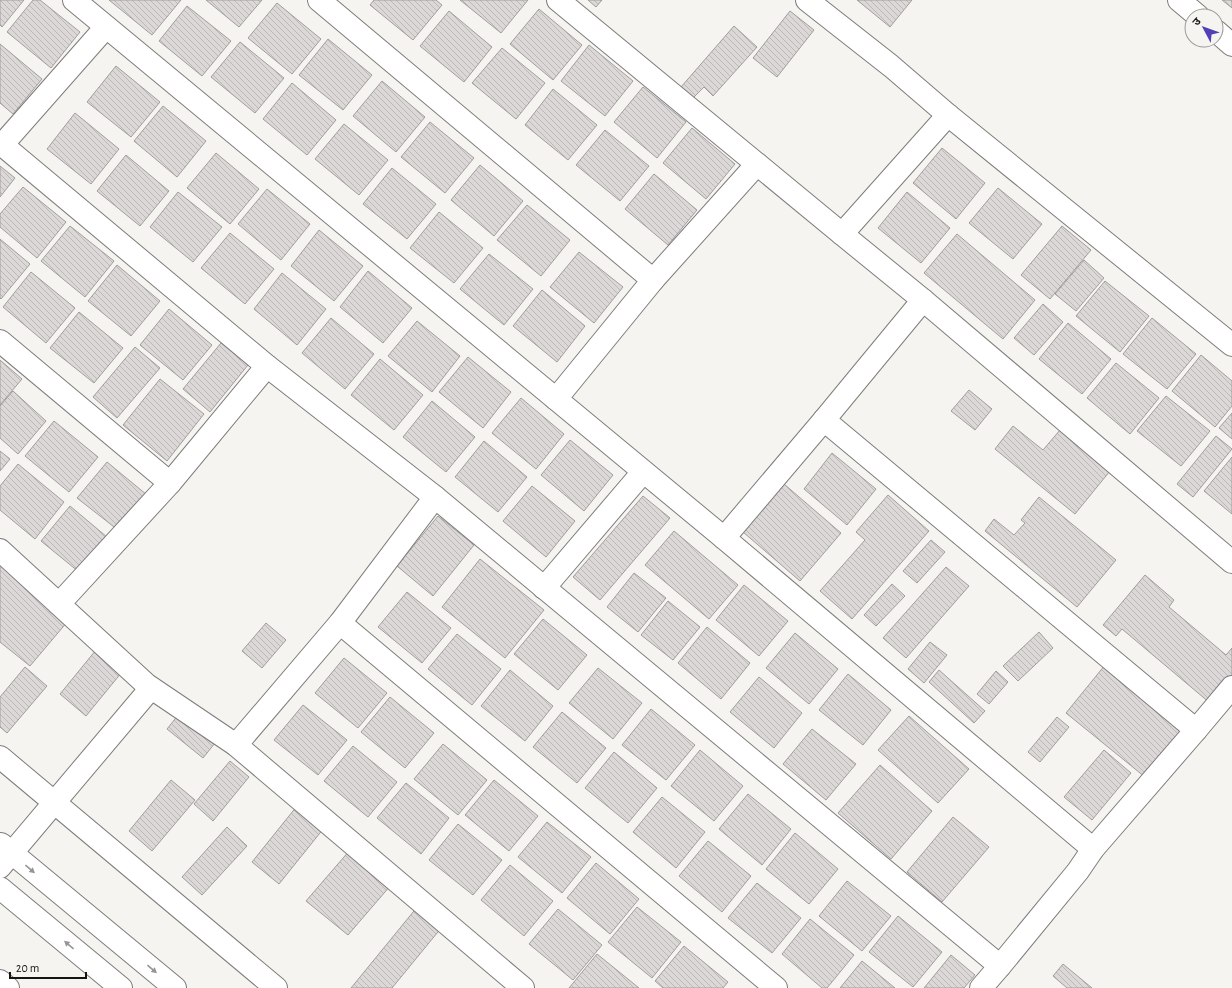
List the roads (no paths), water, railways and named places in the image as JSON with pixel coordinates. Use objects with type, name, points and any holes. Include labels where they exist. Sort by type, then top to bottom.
[{"type":"street","points":[[74,0],[724,538],[1093,849]]},
{"type":"street","points":[[319,0],[653,280]]},
{"type":"street","points":[[558,0],[923,300],[1232,562]]},
{"type":"street","points":[[807,0],[891,66],[948,115],[1232,345]]},
{"type":"street","points":[[1179,0],[1188,8]]},
{"type":"street","points":[[106,27],[1,144],[267,366],[435,497],[1000,966]]},
{"type":"street","points":[[1224,38],[1232,45]]},
{"type":"street","points":[[842,234],[948,115]]},
{"type":"street","points":[[556,399],[653,280],[757,164]]},
{"type":"street","points":[[724,538],[923,300]]},
{"type":"street","points":[[0,341],[170,483]]},
{"type":"street","points":[[59,604],[170,483],[267,366]]},
{"type":"street","points":[[824,420],[1196,730]]},
{"type":"street","points":[[544,588],[643,472]]},
{"type":"street","points":[[236,745],[340,623],[435,497]]},
{"type":"street","points":[[0,550],[151,688],[236,745],[523,988]]},
{"type":"street","points":[[340,623],[776,988]]},
{"type":"street","points":[[981,988],[1078,871],[1093,849],[1232,687]]},
{"type":"street","points":[[151,688],[55,802],[4,855],[175,988]]},
{"type":"street","points":[[0,757],[276,988]]},
{"type":"street","points":[[0,888],[121,988]]},
{"type":"street","points":[[0,981],[8,988]]}]
